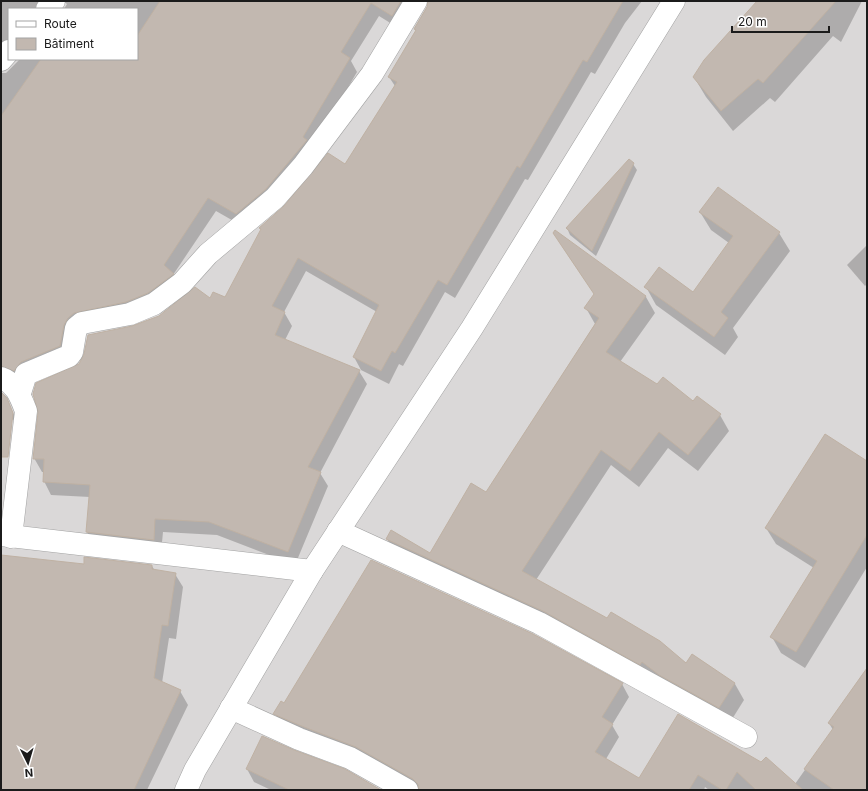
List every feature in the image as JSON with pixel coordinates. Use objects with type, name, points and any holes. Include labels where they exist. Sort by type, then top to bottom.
[{"type":"street","points":[[20,393],[26,374],[69,356],[72,352],[76,328],[82,323],[130,314],[154,304],[182,283],[208,254],[275,198],[303,166],[372,74],[416,1]]},
{"type":"street","points":[[186,790],[195,770],[312,571],[472,328],[674,1]]},
{"type":"street","points":[[1,378],[6,380],[20,393],[26,411],[6,536],[312,571]]},
{"type":"street","points":[[338,531],[540,623],[746,737]]},
{"type":"street","points":[[231,708],[299,739],[350,758],[407,790]]},
{"type":"shaded area","points":[[1,1],[867,1],[867,790],[1,790]]},
{"type":"building","points":[[160,1],[401,1],[392,16],[371,3],[341,52],[350,58],[303,137],[307,140],[266,189],[236,214],[208,198],[164,265],[174,274],[148,293],[126,302],[74,313],[68,318],[64,325],[60,346],[21,362],[14,371],[1,366],[1,116],[40,60],[138,60],[138,34]]},
{"type":"building","points":[[428,1],[623,1],[587,62],[583,60],[520,168],[517,166],[447,285],[438,280],[395,353],[392,351],[381,371],[353,357],[379,305],[298,258],[272,306],[285,312],[275,335],[360,370],[308,467],[321,472],[288,552],[209,522],[155,519],[154,540],[86,532],[90,485],[43,482],[44,459],[33,459],[38,412],[33,394],[36,383],[79,364],[84,354],[88,335],[132,326],[159,316],[195,287],[210,298],[213,292],[225,297],[261,229],[259,228],[284,206],[328,153],[345,164],[397,82],[388,77],[416,30],[414,29],[427,7]]},
{"type":"building","points":[[757,1],[836,1],[763,83],[758,79],[721,111],[693,77],[704,60]]},
{"type":"building","points":[[629,159],[634,163],[592,251],[566,228]]},
{"type":"building","points":[[718,187],[780,232],[721,312],[728,318],[714,337],[644,287],[659,267],[693,292],[733,236],[699,212]]},
{"type":"building","points":[[555,230],[646,296],[606,352],[657,384],[663,377],[693,401],[697,396],[721,414],[688,455],[659,432],[630,471],[601,450],[522,571],[607,618],[611,612],[660,641],[686,663],[692,654],[735,683],[719,708],[659,675],[642,662],[640,665],[545,612],[386,539],[391,530],[430,553],[471,483],[486,492],[599,318],[584,308],[594,294],[553,233]]},
{"type":"building","points":[[1,392],[7,398],[13,413],[8,457],[1,457]]},
{"type":"building","points":[[825,434],[867,461],[867,535],[796,652],[770,637],[817,561],[765,528]]},
{"type":"building","points":[[1,555],[84,564],[84,557],[152,565],[152,569],[176,573],[168,626],[162,625],[154,678],[181,690],[134,790],[1,790]]},
{"type":"building","points":[[371,560],[533,634],[623,683],[602,717],[613,724],[595,752],[639,778],[678,714],[761,762],[766,757],[803,790],[756,790],[737,772],[726,790],[722,790],[698,775],[689,790],[419,790],[418,784],[413,779],[356,747],[273,714],[281,701],[284,703]]},
{"type":"building","points":[[867,668],[867,790],[834,790],[804,769],[834,727],[828,723]]},
{"type":"building","points":[[262,736],[345,769],[381,790],[289,790],[246,769]]}]
